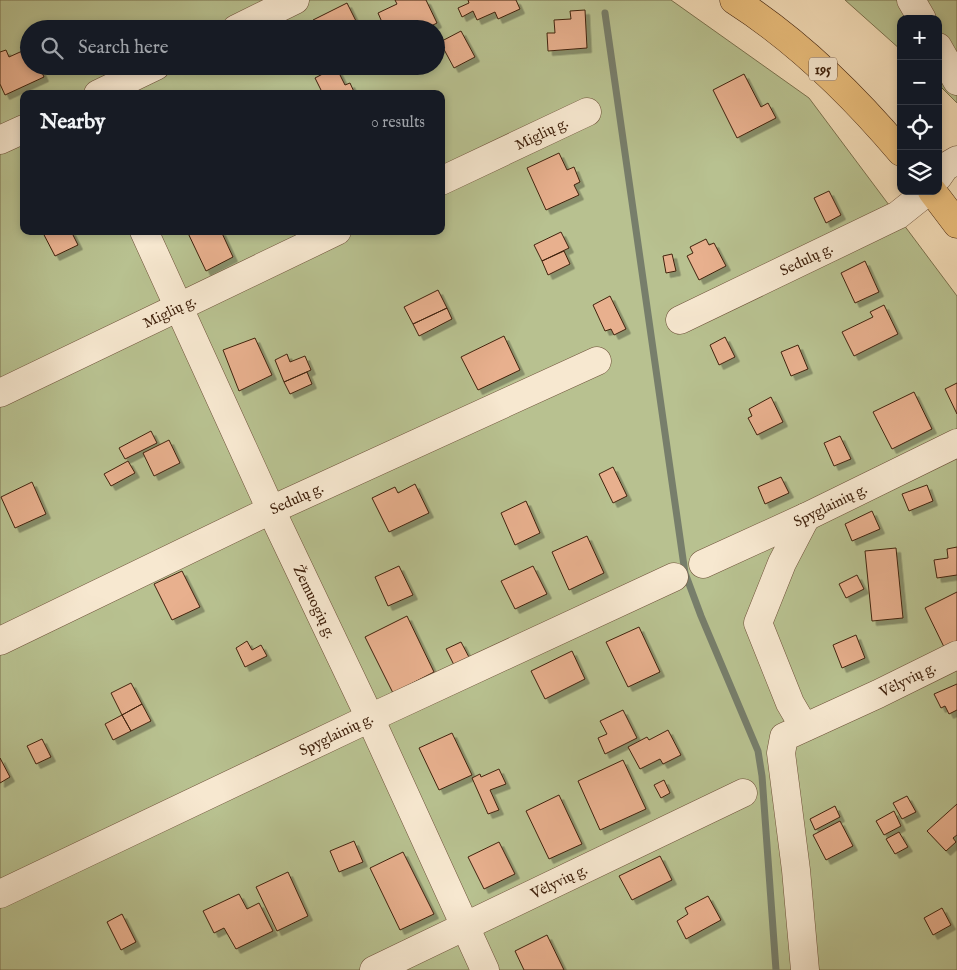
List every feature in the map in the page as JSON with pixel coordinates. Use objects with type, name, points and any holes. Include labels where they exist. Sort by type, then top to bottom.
[{"type":"main road","name":"195","points":[[734,0],[780,32],[808,55],[860,106],[899,150]]},
{"type":"main road","points":[[935,195],[957,224]]},
{"type":"street","points":[[254,20],[295,0]]},
{"type":"street","points":[[911,0],[920,15]]},
{"type":"street","points":[[942,55],[957,81]]},
{"type":"street","points":[[106,90],[137,75]]},
{"type":"street","name":"Miglių g.","points":[[445,179],[586,112]]},
{"type":"street","points":[[0,140],[20,131]]},
{"type":"street","points":[[942,172],[946,167],[957,160]]},
{"type":"street","name":"Sedulų g.","points":[[680,320],[898,215],[923,195]]},
{"type":"street","name":"Žemuogių g.","points":[[146,235],[271,510],[370,718],[486,970]]},
{"type":"street","name":"Miglių g.","points":[[0,393],[329,235]]},
{"type":"street","name":"Sedulų g.","points":[[0,641],[271,510],[597,362]]},
{"type":"street","name":"Spyglainių g.","points":[[703,564],[806,517],[957,443]]},
{"type":"street","points":[[804,727],[790,703],[758,622],[782,563],[806,517]]},
{"type":"street","name":"Spyglainių g.","points":[[0,894],[370,718],[674,577]]},
{"type":"street","name":"Vėlyvių g.","points":[[805,970],[796,870],[781,753],[784,737],[957,655]]},
{"type":"street","name":"Vėlyvių g.","points":[[374,970],[743,793]]},
{"type":"green space","points":[[0,0],[671,0],[809,98],[957,296],[957,970],[0,970]]},
{"type":"green space","points":[[845,0],[957,0],[957,103],[942,88],[942,15],[897,15],[897,46]]},
{"type":"building","points":[[395,0],[426,0],[436,20],[381,20],[378,13],[397,4]]},
{"type":"building","points":[[468,0],[516,0],[520,9],[498,19],[495,12],[477,20],[473,11],[462,17],[458,8],[469,3]]},
{"type":"building","points":[[347,3],[356,20],[313,20]]},
{"type":"building","points":[[585,10],[587,48],[548,51],[547,33],[555,33],[554,20],[571,19],[570,11]]},
{"type":"building","points":[[461,31],[475,57],[454,68],[445,51],[445,39]]},
{"type":"building","points":[[6,50],[9,57],[20,52],[20,75],[43,75],[44,77],[5,95],[0,84],[0,52]]},
{"type":"building","points":[[744,74],[761,107],[768,103],[776,118],[737,138],[713,90]]},
{"type":"building","points":[[321,75],[340,75],[345,85],[350,83],[353,90],[321,90],[315,78]]},
{"type":"building","points":[[559,153],[567,170],[574,167],[580,182],[574,185],[579,195],[546,210],[527,168]]},
{"type":"building","points":[[829,191],[841,215],[826,223],[814,198]]},
{"type":"building","points":[[561,232],[569,248],[542,261],[534,245]]},
{"type":"building","points":[[44,235],[73,235],[78,245],[55,256]]},
{"type":"building","points":[[189,235],[223,235],[233,257],[206,271]]},
{"type":"building","points":[[706,239],[709,245],[714,243],[726,266],[699,280],[687,256],[693,253],[690,247]]},
{"type":"building","points":[[564,251],[570,264],[548,275],[542,261]]},
{"type":"building","points":[[672,254],[676,271],[666,273],[663,256]]},
{"type":"building","points":[[865,261],[879,292],[855,303],[841,273]]},
{"type":"building","points":[[438,290],[447,308],[413,324],[404,307]]},
{"type":"building","points":[[610,296],[626,329],[614,335],[611,329],[605,331],[593,305]]},
{"type":"building","points":[[884,305],[898,334],[854,356],[842,332],[873,317],[870,312]]},
{"type":"building","points":[[447,308],[452,319],[419,336],[413,324]]},
{"type":"building","points":[[504,336],[520,370],[478,390],[461,357]]},
{"type":"building","points":[[725,337],[735,357],[719,365],[710,345]]},
{"type":"building","points":[[255,338],[272,375],[239,391],[223,350]]},
{"type":"building","points":[[798,345],[808,369],[791,376],[781,352]]},
{"type":"building","points":[[287,354],[290,362],[305,356],[311,370],[284,382],[275,360]]},
{"type":"building","points":[[307,372],[312,384],[290,394],[284,382]]},
{"type":"building","points":[[957,383],[957,414],[945,389]]},
{"type":"building","points":[[914,392],[932,429],[892,449],[873,412]]},
{"type":"building","points":[[771,397],[783,422],[757,435],[748,418],[752,416],[749,409]]},
{"type":"building","points":[[151,431],[157,443],[125,459],[119,448]]},
{"type":"building","points":[[840,436],[851,459],[834,466],[824,443]]},
{"type":"building","points":[[169,440],[180,463],[154,476],[143,453]]},
{"type":"building","points":[[128,461],[135,473],[111,486],[104,474]]},
{"type":"building","points":[[613,467],[627,496],[613,503],[599,474]]},
{"type":"building","points":[[781,477],[789,493],[765,504],[758,487]]},
{"type":"building","points":[[32,482],[46,514],[15,528],[1,497]]},
{"type":"building","points":[[415,484],[429,513],[389,532],[372,498],[395,487],[398,493]]},
{"type":"building","points":[[927,485],[933,501],[909,511],[902,494]]},
{"type":"building","points":[[526,501],[540,533],[515,545],[501,513]]},
{"type":"building","points":[[872,511],[880,529],[852,541],[845,524]]},
{"type":"building","points":[[587,536],[604,573],[569,590],[552,552]]},
{"type":"building","points":[[957,547],[957,575],[937,578],[934,560],[948,558],[947,549]]},
{"type":"building","points":[[896,548],[903,618],[872,621],[865,551]]},
{"type":"building","points":[[399,566],[413,595],[388,606],[375,577]]},
{"type":"building","points":[[533,566],[547,594],[515,609],[501,581]]},
{"type":"building","points":[[182,571],[200,607],[172,620],[154,584]]},
{"type":"building","points":[[857,575],[864,589],[846,598],[839,584]]},
{"type":"building","points":[[957,592],[957,643],[945,649],[925,608]]},
{"type":"building","points":[[407,616],[434,672],[393,693],[365,637]]},
{"type":"building","points":[[639,627],[660,672],[628,687],[606,642]]},
{"type":"building","points":[[856,635],[865,658],[842,668],[833,645]]},
{"type":"building","points":[[247,641],[252,650],[261,645],[267,656],[245,667],[236,648]]},
{"type":"building","points":[[461,642],[471,661],[456,669],[446,649]]},
{"type":"building","points":[[572,651],[585,679],[545,699],[531,671]]},
{"type":"building","points":[[131,683],[142,704],[122,715],[111,693]]},
{"type":"building","points":[[957,684],[957,710],[949,714],[945,706],[941,708],[934,694]]},
{"type":"building","points":[[142,704],[151,721],[131,731],[122,715]]},
{"type":"building","points":[[623,710],[637,738],[605,754],[598,738],[607,734],[600,721]]},
{"type":"building","points":[[122,715],[131,731],[113,740],[105,724]]},
{"type":"building","points":[[668,730],[681,755],[663,764],[660,759],[640,769],[628,747],[647,737],[649,740]]},
{"type":"building","points":[[452,733],[472,775],[439,790],[419,748]]},
{"type":"building","points":[[42,739],[51,757],[36,764],[27,746]]},
{"type":"building","points":[[0,758],[10,777],[0,783]]},
{"type":"building","points":[[623,760],[646,809],[600,830],[578,781]]},
{"type":"building","points":[[499,769],[506,784],[490,790],[499,810],[488,814],[472,778],[480,774],[481,777]]},
{"type":"building","points":[[664,780],[670,793],[661,798],[654,785]]},
{"type":"building","points":[[559,795],[582,844],[549,859],[526,811]]},
{"type":"building","points":[[907,796],[916,812],[902,819],[893,803]]},
{"type":"building","points":[[957,804],[957,835],[953,838],[956,842],[946,851],[927,831]]},
{"type":"building","points":[[835,806],[840,817],[815,830],[810,819]]},
{"type":"building","points":[[894,811],[901,826],[884,835],[876,821]]},
{"type":"building","points":[[840,821],[853,846],[826,860],[813,835]]},
{"type":"building","points":[[899,832],[908,847],[895,854],[886,839]]},
{"type":"building","points":[[354,841],[363,862],[339,872],[330,851]]},
{"type":"building","points":[[499,842],[515,874],[484,889],[468,857]]},
{"type":"building","points":[[403,852],[434,914],[400,930],[370,868]]},
{"type":"building","points":[[660,856],[672,880],[632,900],[619,876]]},
{"type":"building","points":[[288,872],[308,916],[277,931],[256,887]]},
{"type":"building","points":[[239,894],[247,909],[259,903],[273,931],[236,949],[224,928],[214,933],[203,911]]},
{"type":"building","points":[[708,896],[721,920],[686,939],[677,921],[688,914],[685,908]]},
{"type":"building","points":[[942,908],[951,925],[933,935],[924,918]]},
{"type":"building","points":[[122,914],[136,942],[121,950],[107,922]]},
{"type":"building","points":[[547,935],[564,970],[524,970],[515,951]]},
{"type":"waterway","points":[[605,13],[685,573],[701,616],[758,751],[762,776],[776,970]]}]
